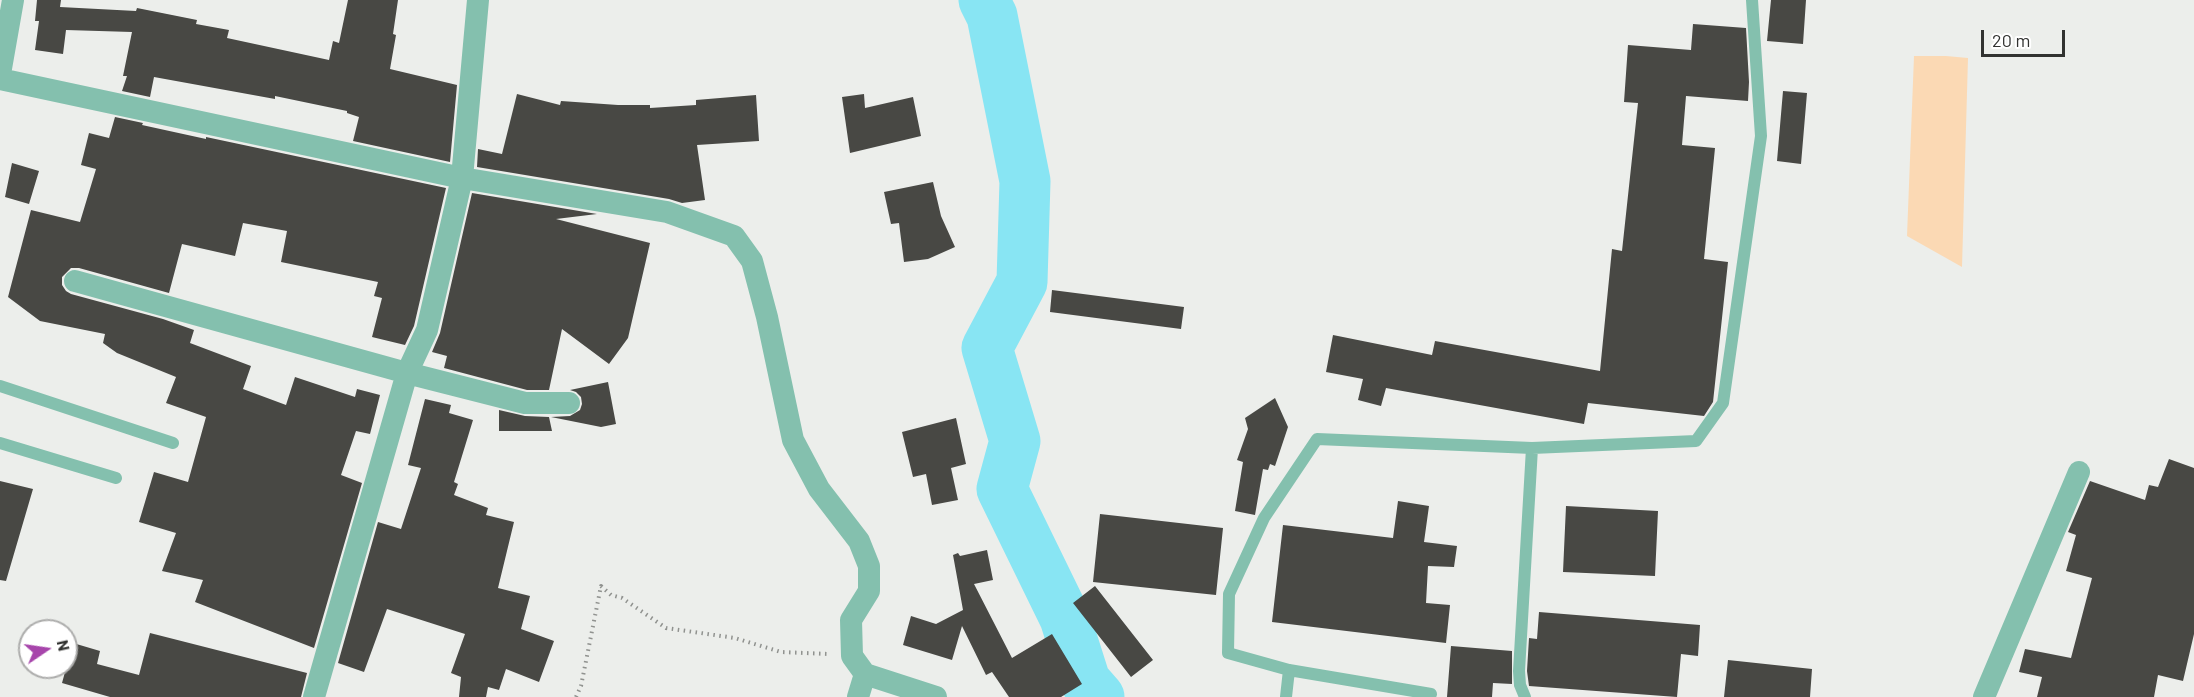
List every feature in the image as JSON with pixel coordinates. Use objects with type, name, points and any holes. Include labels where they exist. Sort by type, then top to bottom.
[{"type":"street","points":[[0,74],[14,0]]},
{"type":"street","points":[[314,697],[407,373],[427,330],[462,178],[478,0]]},
{"type":"street","points":[[0,80],[462,178],[667,212],[734,236],[752,261],[767,316],[793,440],[819,489],[859,541],[869,566],[869,591],[851,620],[859,665],[858,697]]},
{"type":"street","points":[[75,281],[407,373],[525,403],[569,403]]},
{"type":"street","points":[[1984,697],[2079,472]]},
{"type":"street","points":[[859,665],[936,697]]},
{"type":"lane","points":[[1431,694],[1289,670],[1228,653],[1229,594],[1264,518],[1317,439],[1532,448],[1696,441],[1723,403],[1761,136],[1752,0]]},
{"type":"lane","points":[[0,386],[173,443]]},
{"type":"lane","points":[[0,443],[117,478]]},
{"type":"lane","points":[[1525,697],[1520,685],[1519,671],[1532,448]]},
{"type":"lane","points":[[1286,697],[1289,670]]},
{"type":"path","points":[[576,697],[584,675],[601,586],[611,595],[622,598],[666,628],[735,638],[781,652],[859,665]]},
{"type":"shaded area","points":[[1914,56],[1968,58],[1962,267],[1907,236]]},
{"type":"building","points":[[37,0],[61,0],[60,7],[136,11],[137,8],[197,20],[196,24],[229,30],[227,38],[329,60],[333,41],[339,43],[348,0],[398,0],[393,34],[396,35],[390,69],[457,85],[450,162],[353,141],[359,117],[347,111],[275,96],[275,99],[154,77],[150,97],[122,91],[127,76],[123,76],[132,32],[66,30],[63,54],[35,50],[39,21],[35,21]]},
{"type":"building","points":[[1771,0],[1806,0],[1803,44],[1767,41]]},
{"type":"building","points":[[1693,24],[1746,28],[1749,82],[1748,101],[1686,96],[1682,145],[1715,148],[1704,259],[1728,262],[1713,402],[1704,416],[1588,403],[1584,424],[1386,388],[1381,406],[1358,400],[1363,379],[1326,372],[1333,335],[1432,355],[1435,341],[1600,371],[1612,249],[1622,251],[1638,103],[1624,102],[1628,45],[1691,50]]},
{"type":"building","points":[[1783,91],[1807,93],[1801,164],[1777,161]]},
{"type":"building","points":[[517,94],[560,105],[561,101],[650,105],[650,108],[696,105],[696,100],[756,95],[759,141],[697,145],[705,200],[682,203],[477,167],[478,149],[502,154]]},
{"type":"building","points":[[864,94],[865,108],[913,97],[921,136],[850,153],[842,97]]},
{"type":"building","points":[[115,117],[206,139],[206,137],[446,188],[414,326],[405,345],[372,337],[382,298],[374,296],[378,282],[281,262],[287,231],[243,223],[235,256],[182,244],[169,293],[79,268],[71,268],[62,277],[62,285],[71,294],[163,319],[194,330],[190,343],[251,366],[243,389],[286,405],[295,377],[355,397],[357,389],[380,395],[370,434],[356,431],[341,475],[362,483],[314,648],[195,602],[203,580],[162,571],[176,533],[139,522],[154,472],[188,482],[206,417],[166,403],[176,377],[117,353],[103,343],[105,334],[40,321],[8,297],[31,210],[80,222],[96,169],[81,165],[89,133],[109,138]]},
{"type":"building","points":[[12,163],[39,171],[29,204],[5,197]]},
{"type":"building","points":[[933,182],[941,216],[955,247],[928,259],[904,262],[899,223],[891,224],[884,192]]},
{"type":"building","points":[[472,193],[597,214],[556,219],[650,243],[628,338],[609,364],[562,329],[549,390],[527,390],[444,368],[447,356],[432,352],[440,333]]},
{"type":"building","points":[[1052,290],[1184,307],[1181,329],[1050,312]]},
{"type":"building","points":[[608,382],[616,424],[601,427],[551,417],[570,416],[580,410],[581,397],[570,390]]},
{"type":"building","points":[[1275,398],[1288,427],[1275,466],[1270,464],[1268,470],[1263,469],[1255,515],[1235,511],[1243,462],[1237,460],[1248,429],[1245,418]]},
{"type":"building","points":[[425,399],[451,405],[449,413],[473,420],[454,482],[458,484],[454,495],[488,508],[486,515],[514,522],[498,588],[530,596],[521,629],[554,641],[539,682],[506,669],[499,690],[488,687],[486,697],[459,697],[461,677],[451,673],[465,634],[387,609],[364,672],[338,663],[378,522],[401,529],[421,468],[408,465]]},
{"type":"building","points":[[499,410],[525,416],[549,417],[552,431],[499,431]]},
{"type":"building","points":[[956,418],[966,464],[951,468],[958,500],[932,505],[926,474],[913,477],[902,432]]},
{"type":"building","points":[[2169,459],[2194,468],[2194,634],[2183,681],[2158,675],[2154,697],[2037,697],[2042,677],[2019,672],[2025,649],[2071,658],[2092,578],[2066,571],[2076,535],[2068,532],[2090,481],[2145,500],[2149,485],[2158,487]]},
{"type":"building","points":[[0,481],[33,489],[6,581],[0,580]]},
{"type":"building","points":[[1398,501],[1429,506],[1424,542],[1457,546],[1454,567],[1428,566],[1426,603],[1450,605],[1446,643],[1272,622],[1283,525],[1393,538]]},
{"type":"building","points":[[1566,506],[1658,511],[1655,576],[1563,572]]},
{"type":"building","points":[[1100,514],[1223,528],[1216,595],[1093,582]]},
{"type":"building","points":[[987,550],[993,580],[974,584],[1012,658],[1052,634],[1082,684],[1061,697],[1009,697],[992,672],[986,675],[962,626],[952,660],[903,645],[911,616],[936,624],[963,610],[953,555],[958,553],[960,556]]},
{"type":"building","points":[[1095,586],[1153,660],[1131,677],[1073,603]]},
{"type":"building","points":[[1539,612],[1700,625],[1698,656],[1681,654],[1677,697],[1529,686],[1527,671],[1529,638],[1537,639]]},
{"type":"building","points":[[150,633],[307,673],[301,697],[110,697],[62,683],[63,679],[78,679],[78,644],[100,651],[97,664],[139,675]]},
{"type":"building","points":[[1451,646],[1512,651],[1512,684],[1493,683],[1492,697],[1447,697]]},
{"type":"building","points":[[1728,660],[1812,669],[1810,697],[1724,697]]},
{"type":"waterway","points":[[984,0],[992,16],[1025,181],[1022,282],[987,348],[1015,441],[1002,489],[1065,618],[1085,681],[1099,697]]}]
